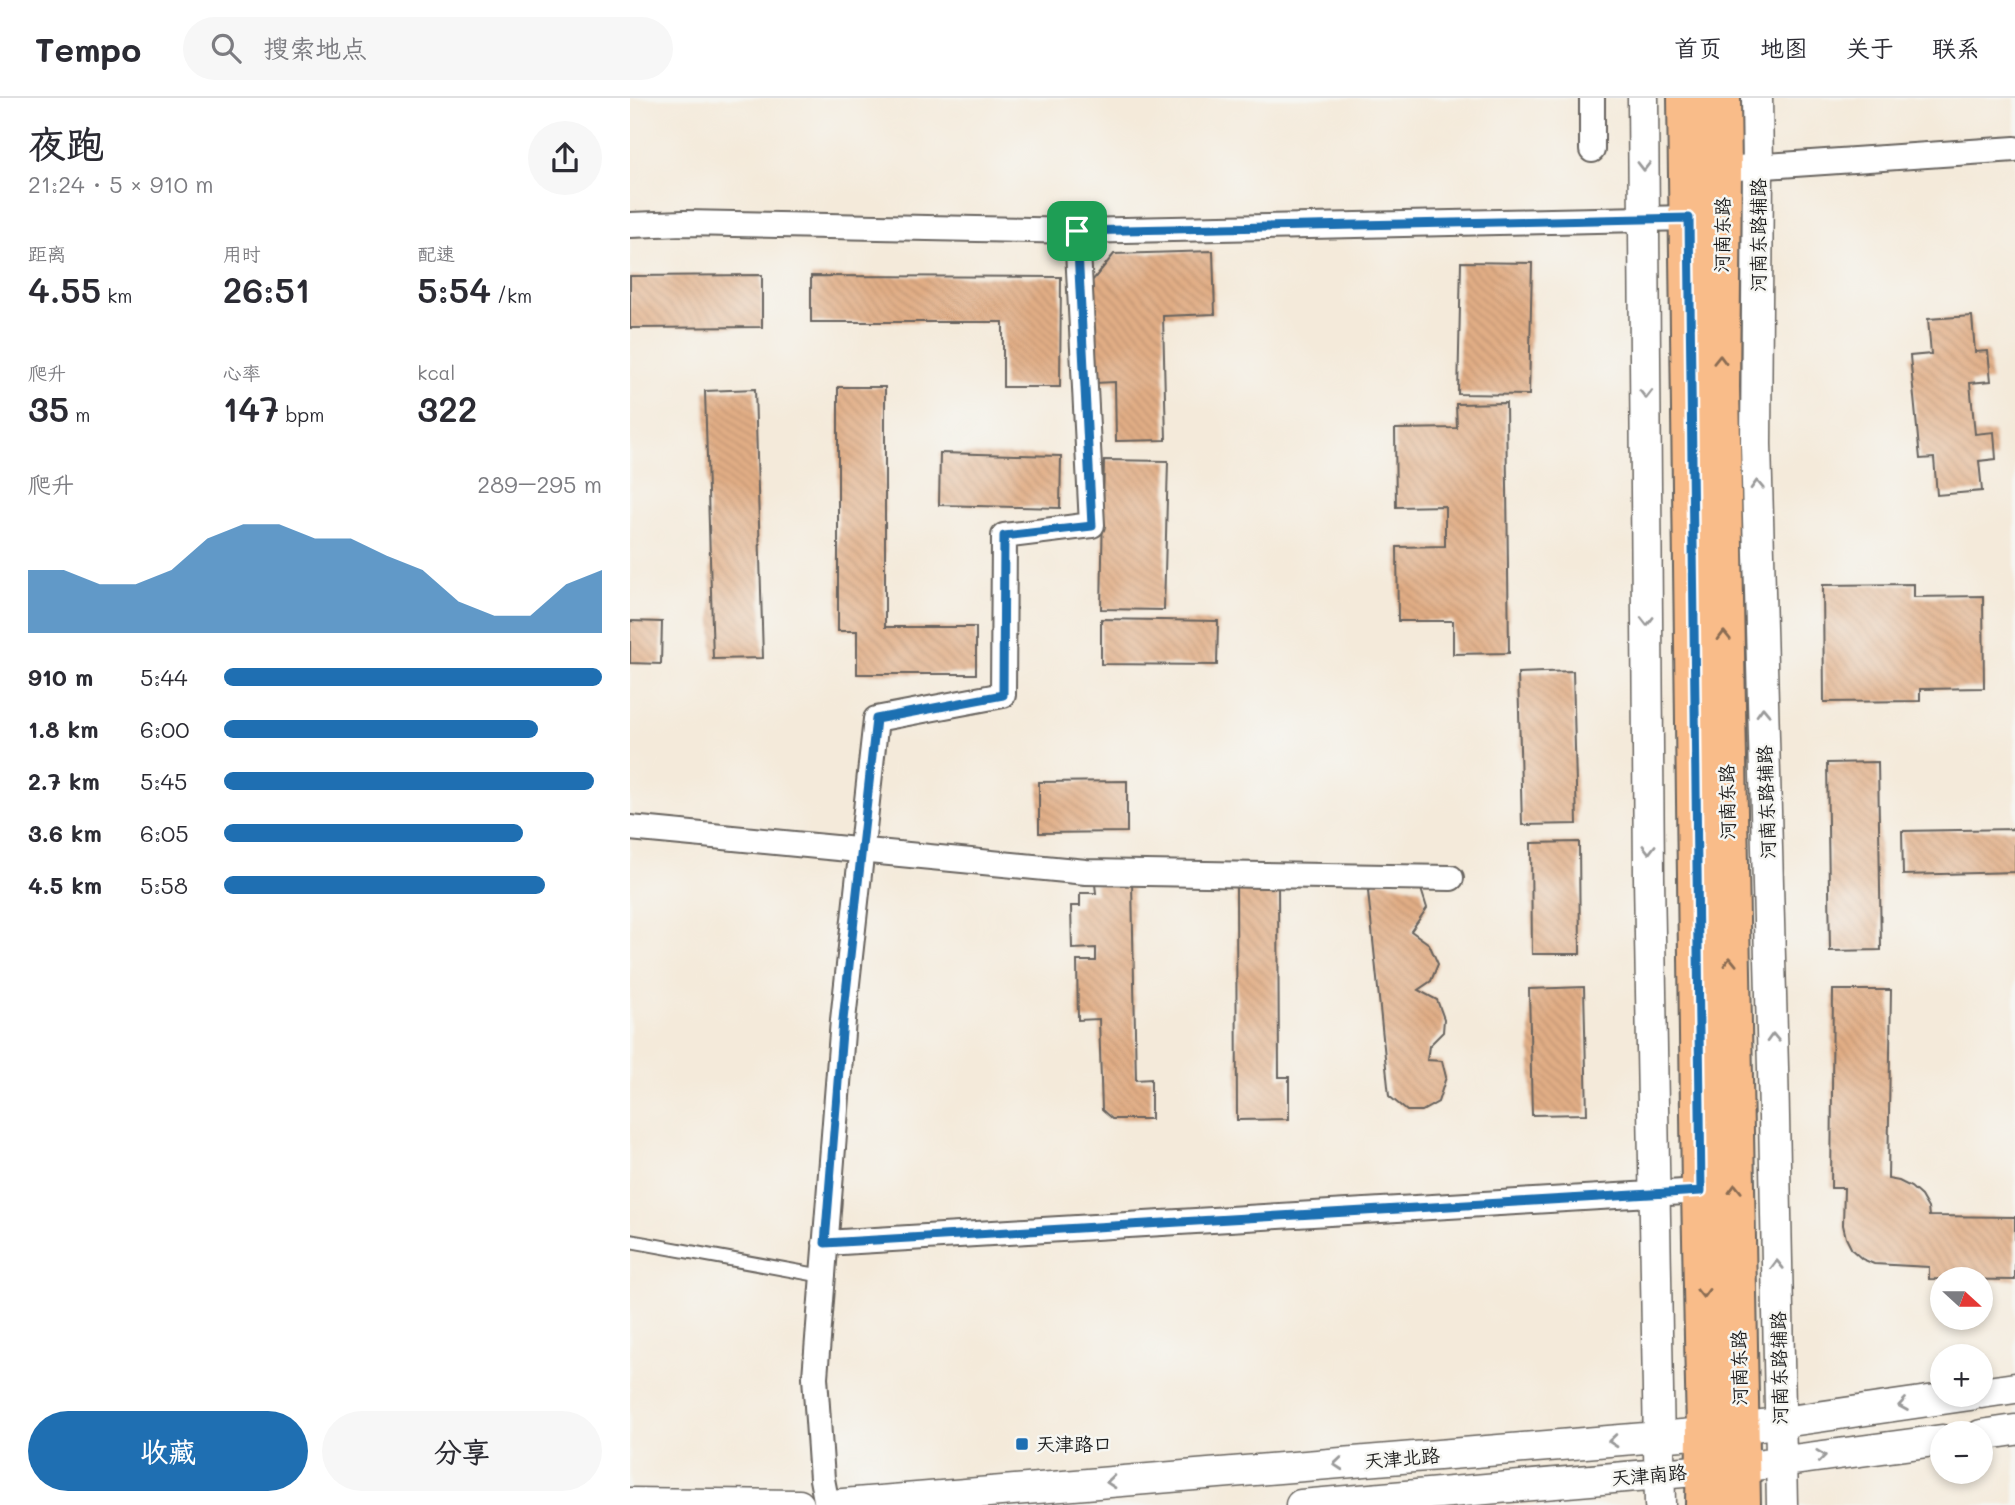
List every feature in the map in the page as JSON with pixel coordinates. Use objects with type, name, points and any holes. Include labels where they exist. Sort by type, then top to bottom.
[{"type":"main road","name":"河南东路","points":[[1687,98],[1701,1191],[1719,1461],[1741,1505]]},
{"type":"main road","name":"河南东路","points":[[1719,1461],[1720,401],[1740,168],[1721,98]]},
{"type":"street","points":[[1592,98],[1592,150]]},
{"type":"street","points":[[1643,98],[1649,864],[1660,1505]]},
{"type":"street","name":"河南东路辅路","points":[[1757,98],[1740,168],[1756,444],[1782,1505]]},
{"type":"street","points":[[630,225],[684,223],[1077,231],[1689,218],[1740,168],[2015,149]]},
{"type":"street","points":[[829,1505],[822,1479],[814,1377],[843,1020],[876,719],[1003,695],[1004,536],[1092,526],[1077,231]]},
{"type":"street","points":[[630,828],[1086,872],[1451,878]]},
{"type":"street","points":[[825,1243],[1701,1191]]},
{"type":"street","points":[[1993,1391],[2015,1388]]},
{"type":"street","name":"天津北路","points":[[1719,1461],[1780,1423],[1930,1401]]},
{"type":"street","points":[[1993,1433],[2015,1430]]},
{"type":"street","name":"天津北路","points":[[829,1505],[1658,1437],[1719,1461],[1782,1461],[1930,1442]]},
{"type":"street","name":"天津南路","points":[[1301,1505],[1660,1474],[1719,1461]]},
{"type":"street","points":[[630,1503],[799,1505]]},
{"type":"lane","points":[[630,1241],[823,1276]]},
{"type":"building","points":[[1213,251],[1215,314],[1163,316],[1166,440],[1116,441],[1115,382],[1095,383],[1092,281],[1114,254]]},
{"type":"building","points":[[1461,262],[1532,263],[1529,395],[1458,394]]},
{"type":"building","points":[[762,275],[762,327],[630,328],[630,276]]},
{"type":"building","points":[[811,276],[1061,277],[1060,387],[1003,387],[1003,322],[811,322]]},
{"type":"building","points":[[1972,316],[1975,352],[1988,351],[1991,381],[1970,383],[1975,434],[1994,432],[1996,459],[1979,461],[1982,491],[1937,495],[1934,458],[1920,459],[1910,356],[1931,354],[1928,319]]},
{"type":"building","points":[[838,387],[885,387],[885,627],[976,627],[976,674],[857,674],[857,631],[838,631]]},
{"type":"building","points":[[755,389],[763,658],[713,659],[705,391]]},
{"type":"building","points":[[1506,403],[1509,653],[1453,654],[1453,621],[1398,621],[1397,547],[1445,546],[1445,506],[1396,507],[1395,429],[1457,428],[1456,404]]},
{"type":"building","points":[[940,453],[1061,456],[1060,508],[939,505]]},
{"type":"building","points":[[1104,460],[1168,461],[1164,610],[1101,609]]},
{"type":"building","points":[[1914,584],[1914,597],[1983,596],[1984,688],[1920,689],[1920,701],[1824,702],[1823,585]]},
{"type":"building","points":[[1101,619],[1218,621],[1217,665],[1101,664]]},
{"type":"building","points":[[630,621],[662,622],[661,664],[630,663]]},
{"type":"building","points":[[1573,671],[1577,824],[1522,825],[1518,673]]},
{"type":"building","points":[[1878,762],[1881,950],[1830,951],[1827,763]]},
{"type":"building","points":[[1127,781],[1127,832],[1039,833],[1039,782]]},
{"type":"building","points":[[2015,829],[2015,872],[1903,875],[1902,831]]},
{"type":"building","points":[[1579,842],[1580,954],[1532,954],[1531,843]]},
{"type":"building","points":[[1378,880],[1421,889],[1427,908],[1411,931],[1429,944],[1438,964],[1431,981],[1418,990],[1437,1000],[1444,1019],[1443,1032],[1429,1046],[1427,1060],[1442,1061],[1446,1077],[1438,1102],[1422,1111],[1407,1111],[1389,1096],[1368,891]]},
{"type":"building","points":[[1236,881],[1278,881],[1279,1077],[1289,1077],[1289,1119],[1237,1120]]},
{"type":"building","points":[[1132,883],[1136,1080],[1151,1079],[1151,1119],[1112,1119],[1102,1110],[1099,1019],[1078,1020],[1077,961],[1096,961],[1096,948],[1072,949],[1071,906],[1080,906],[1080,893],[1096,893],[1095,884]]},
{"type":"building","points":[[1584,987],[1587,1114],[1532,1115],[1529,989]]},
{"type":"building","points":[[1833,990],[1891,990],[1888,1179],[1911,1187],[1921,1196],[1929,1216],[2015,1217],[2015,1280],[1993,1280],[1993,1267],[1930,1267],[1929,1279],[1929,1267],[1874,1264],[1862,1259],[1852,1250],[1846,1238],[1843,1225],[1844,1188],[1831,1188]]},
{"type":"place","name":"天津路口","points":[[1022,1444]]},
{"type":"route","points":[[1689,218],[1701,1191],[825,1243],[843,1020],[876,719],[1003,695],[1004,536],[1092,526],[1077,231],[1689,218]]}]
